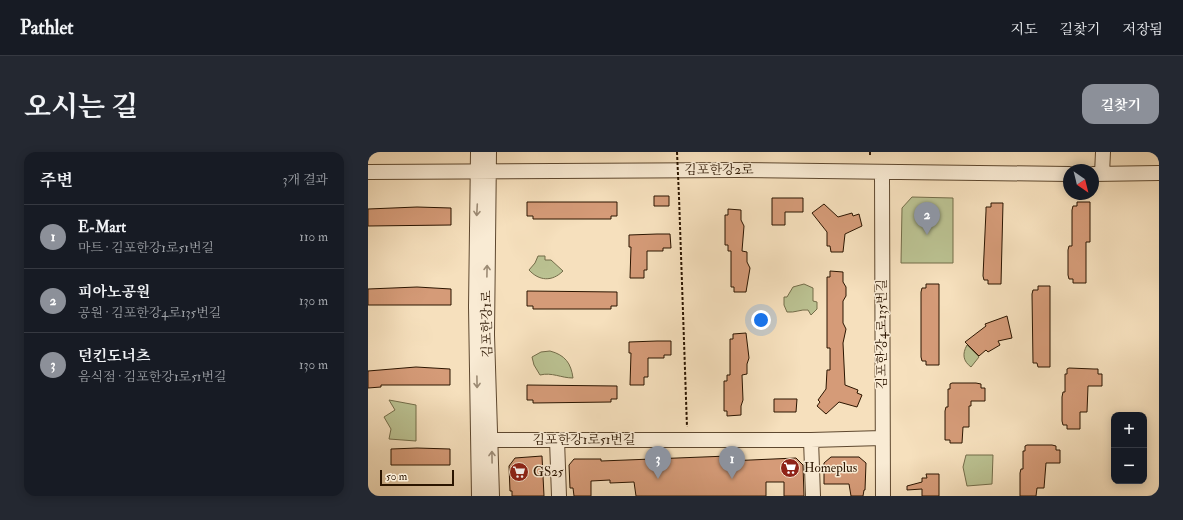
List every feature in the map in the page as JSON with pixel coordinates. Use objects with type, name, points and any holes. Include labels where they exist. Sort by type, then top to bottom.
[{"type":"street","name":"김포한강1로","points":[[478,152],[484,171]]},
{"type":"street","name":"김포한강1로","points":[[489,152],[484,171],[476,235],[485,440],[492,496]]},
{"type":"street","points":[[1099,170],[1103,152]]},
{"type":"street","name":"김포한강2로","points":[[368,172],[882,172],[1063,174]]},
{"type":"street","name":"김포한강4로135번길","points":[[882,172],[883,496]]},
{"type":"street","points":[[1099,174],[1159,173]]},
{"type":"street","name":"김포한강1로51번길","points":[[485,440],[811,440],[882,438]]},
{"type":"street","name":"김포한강1로","points":[[479,496],[485,440]]},
{"type":"street","points":[[557,440],[559,496]]},
{"type":"street","points":[[811,440],[813,496]]},
{"type":"path","points":[[677,152],[687,427]]},
{"type":"path","points":[[870,152],[870,157]]},
{"type":"green space","points":[[912,197],[953,198],[953,263],[901,263],[902,208]]},
{"type":"green space","points":[[538,256],[545,256],[545,260],[551,260],[563,271],[559,275],[546,279],[533,274],[529,270],[535,263]]},
{"type":"green space","points":[[804,284],[813,288],[813,301],[817,302],[817,309],[811,315],[808,310],[787,312],[784,305],[784,297],[787,297],[793,287]]},
{"type":"green space","points":[[967,345],[979,357],[971,367],[966,362],[964,357],[964,351]]},
{"type":"green space","points":[[550,351],[560,355],[566,360],[571,368],[573,378],[549,374],[540,375],[534,365],[532,357],[541,352]]},
{"type":"green space","points":[[389,400],[416,405],[416,441],[389,439],[391,429],[384,417],[395,410]]},
{"type":"green space","points":[[966,455],[993,455],[992,484],[967,486],[963,467]]},
{"type":"building","points":[[654,196],[669,196],[669,206],[654,206]]},
{"type":"building","points":[[772,198],[803,198],[803,212],[785,212],[785,225],[772,225]]},
{"type":"building","points":[[527,202],[617,202],[617,216],[611,216],[611,219],[533,219],[533,216],[527,216]]},
{"type":"building","points":[[1077,202],[1090,202],[1090,242],[1086,242],[1086,283],[1073,283],[1073,279],[1069,279],[1068,275],[1068,250],[1069,246],[1072,246],[1072,210],[1073,206],[1077,206]]},
{"type":"building","points":[[991,203],[1003,203],[1001,284],[988,284],[988,280],[984,280],[983,276],[986,207],[991,207]]},
{"type":"building","points":[[824,204],[838,217],[852,213],[853,216],[859,214],[862,226],[845,234],[843,252],[831,252],[830,246],[827,246],[827,232],[812,213]]},
{"type":"building","points":[[417,207],[451,208],[451,225],[368,226],[368,209]]},
{"type":"building","points":[[728,209],[741,210],[741,220],[744,226],[742,251],[747,252],[747,262],[750,268],[746,292],[734,292],[734,287],[731,287],[731,251],[728,251],[728,245],[725,245],[725,215],[728,215]]},
{"type":"building","points":[[670,234],[671,248],[663,248],[663,251],[647,251],[647,270],[644,270],[644,278],[630,278],[631,247],[629,247],[629,235]]},
{"type":"building","points":[[830,271],[843,272],[843,282],[846,287],[846,296],[843,301],[843,323],[846,329],[843,343],[845,385],[858,390],[857,393],[862,395],[857,407],[839,402],[826,414],[817,406],[820,402],[818,400],[826,389],[827,370],[830,370],[830,348],[827,348],[827,277],[830,277]]},
{"type":"building","points":[[926,284],[939,284],[939,365],[926,365],[926,361],[922,361],[921,357],[921,292],[922,288],[926,288]]},
{"type":"building","points":[[1038,286],[1050,286],[1050,367],[1038,367],[1037,363],[1033,363],[1032,294],[1033,290],[1038,290]]},
{"type":"building","points":[[417,287],[451,289],[451,305],[368,305],[368,289]]},
{"type":"building","points":[[527,291],[617,292],[617,306],[611,306],[611,309],[533,309],[533,306],[527,306]]},
{"type":"building","points":[[1007,316],[1012,338],[998,341],[1000,345],[988,352],[986,350],[979,356],[965,342],[986,326],[985,324]]},
{"type":"building","points":[[746,333],[749,358],[747,364],[747,374],[742,375],[743,400],[741,415],[727,416],[727,411],[724,411],[724,381],[727,381],[727,375],[730,375],[730,339],[733,339],[733,334]]},
{"type":"building","points":[[671,341],[671,355],[664,355],[664,358],[648,358],[648,377],[644,377],[644,385],[630,385],[631,353],[629,353],[629,342]]},
{"type":"building","points":[[416,367],[450,369],[450,385],[381,385],[381,387],[368,388],[368,371]]},
{"type":"building","points":[[1067,369],[1098,369],[1098,374],[1102,374],[1102,386],[1088,386],[1087,412],[1080,412],[1080,429],[1067,429],[1067,425],[1063,425],[1062,421],[1062,397],[1063,392],[1065,392],[1065,374],[1067,374]]},
{"type":"building","points":[[976,383],[981,384],[981,388],[985,388],[985,401],[971,401],[971,406],[969,406],[969,427],[963,427],[962,443],[950,443],[950,440],[945,440],[945,411],[946,407],[948,407],[948,389],[950,389],[950,384]]},
{"type":"building","points":[[527,385],[617,386],[617,399],[611,399],[611,402],[533,403],[533,400],[527,400]]},
{"type":"building","points":[[774,399],[797,399],[796,412],[774,412]]},
{"type":"building","points":[[1052,445],[1056,446],[1056,450],[1060,450],[1060,463],[1046,463],[1044,488],[1037,488],[1036,496],[1020,496],[1020,473],[1021,469],[1023,469],[1023,451],[1025,451],[1025,446]]},
{"type":"building","points":[[391,449],[450,449],[450,465],[391,465]]},
{"type":"building","points":[[542,456],[544,496],[512,496],[512,491],[510,491],[509,466],[515,458]]},
{"type":"building","points":[[728,456],[728,461],[796,458],[803,465],[804,496],[784,496],[784,482],[766,482],[766,496],[636,496],[634,482],[610,483],[610,480],[591,481],[591,496],[574,496],[573,488],[570,488],[569,465],[574,459],[601,459],[601,461]]},
{"type":"building","points":[[831,457],[859,457],[866,463],[865,490],[863,496],[851,496],[849,484],[824,484],[824,463]]},
{"type":"building","points":[[926,474],[939,474],[939,496],[922,496],[922,489],[907,490],[907,486],[922,482],[922,478],[927,478]]},
{"type":"place","name":"피아노공원","points":[[927,235]]},
{"type":"place","name":"Homeplus","points":[[790,468]]},
{"type":"place","name":"GS25","points":[[519,472]]},
{"type":"place","name":"던킨도너츠","points":[[658,479]]},
{"type":"place","name":"E-Mart","points":[[732,479]]}]
